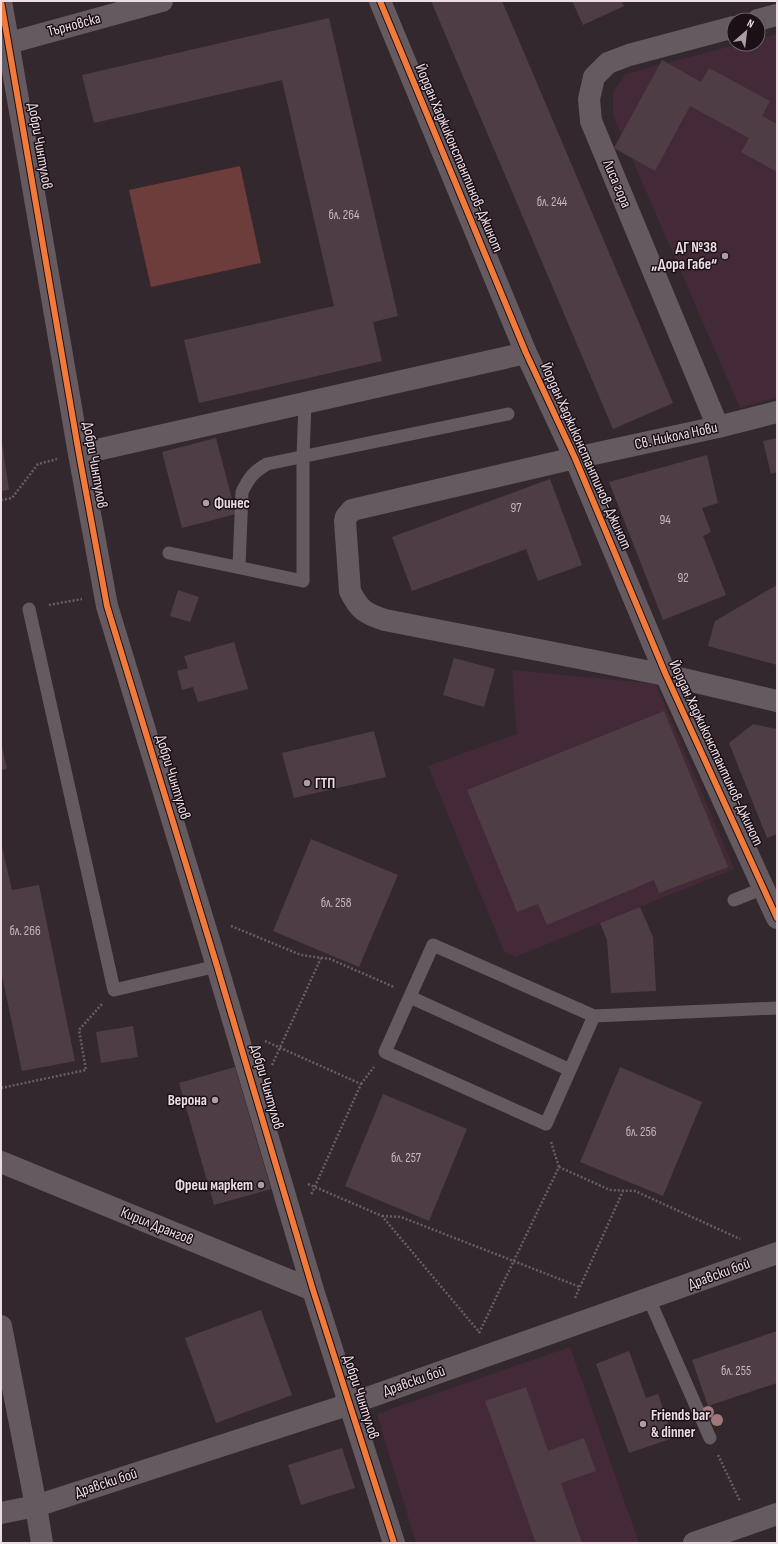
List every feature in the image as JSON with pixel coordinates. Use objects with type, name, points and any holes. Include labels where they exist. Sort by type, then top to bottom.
[{"type":"street","name":"Добри Чинтулов","points":[[1,1],[5,44],[108,606],[313,1290],[394,1543]]},
{"type":"street","name":"Търновска","points":[[5,44],[162,1]]},
{"type":"street","name":"Йордан Хаджиконстантинов-Джинот","points":[[380,1],[526,354],[575,458],[666,675],[776,915]]},
{"type":"street","points":[[766,18],[777,15]]},
{"type":"street","name":"Лиса гора","points":[[718,427],[591,121],[589,99],[594,77],[608,63],[629,55],[726,29]]},
{"type":"street","points":[[79,454],[526,354]]},
{"type":"street","name":"Св. Никола Нови","points":[[777,412],[718,427],[575,458],[352,510],[346,517],[345,521],[350,591],[354,600],[368,614],[385,620],[666,675],[777,701]]},
{"type":"street","name":"Кирил Дрангов","points":[[1,1162],[313,1290]]},
{"type":"street","name":"Дравски бой","points":[[1,1513],[36,1506],[350,1404],[775,1254]]},
{"type":"street","points":[[1,1326],[42,1543]]},
{"type":"street","points":[[694,1543],[777,1514]]},
{"type":"lane","points":[[169,553],[303,581],[303,457],[305,403]]},
{"type":"lane","points":[[239,568],[242,492],[255,471],[267,464],[508,414]]},
{"type":"lane","points":[[30,608],[114,990],[217,966]]},
{"type":"lane","points":[[734,900],[764,888]]},
{"type":"lane","points":[[594,1016],[546,1124],[385,1052],[432,945],[594,1016],[777,1008]]},
{"type":"lane","points":[[410,996],[570,1070]]},
{"type":"lane","points":[[650,1298],[710,1438]]},
{"type":"path","points":[[1,500],[12,498],[38,464],[79,454]]},
{"type":"path","points":[[30,608],[106,595]]},
{"type":"path","points":[[201,913],[301,955],[330,959],[410,996]]},
{"type":"path","points":[[256,1098],[321,958]]},
{"type":"path","points":[[1,1088],[86,1070],[79,1030],[114,990]]},
{"type":"path","points":[[235,1028],[361,1084],[295,1230]]},
{"type":"path","points":[[464,1364],[559,1167],[546,1124]]},
{"type":"path","points":[[559,1167],[610,1190],[635,1191],[775,1254]]},
{"type":"path","points":[[278,1172],[382,1216],[401,1217],[580,1287]]},
{"type":"path","points":[[561,1329],[624,1191]]},
{"type":"path","points":[[382,1216],[496,1352]]},
{"type":"path","points":[[710,1438],[751,1524]]},
{"type":"shaded area","name":"ДГ №38 „Дора Габе“","points":[[777,34],[777,397],[740,408],[613,115],[613,92],[626,74],[726,47],[726,52],[766,52],[766,37]]},
{"type":"shaded area","points":[[240,166],[261,263],[151,287],[129,190]]},
{"type":"shaded area","points":[[512,670],[656,684],[734,869],[515,957],[504,951],[428,766],[517,734]]},
{"type":"shaded area","points":[[570,1347],[639,1543],[416,1543],[377,1414]]},
{"type":"building","points":[[431,1],[502,1],[673,403],[613,429]]},
{"type":"building","points":[[572,1],[621,1],[624,6],[583,25]]},
{"type":"building","points":[[329,18],[398,316],[373,322],[382,361],[199,403],[184,340],[334,306],[282,80],[94,123],[82,75]]},
{"type":"building","points":[[662,60],[701,82],[709,68],[770,101],[762,116],[777,124],[777,172],[741,152],[749,138],[690,106],[655,171],[614,148]]},
{"type":"building","points":[[1,436],[9,490],[1,491]]},
{"type":"building","points":[[216,438],[236,514],[182,528],[162,452]]},
{"type":"building","points":[[777,438],[777,472],[771,474],[763,441]]},
{"type":"building","points":[[707,455],[718,503],[702,508],[711,532],[703,536],[726,595],[663,620],[609,482]]},
{"type":"building","points":[[550,479],[582,565],[538,581],[526,549],[412,591],[392,537]]},
{"type":"building","points":[[777,585],[777,665],[708,646],[715,621]]},
{"type":"building","points":[[178,590],[199,597],[190,622],[170,616]]},
{"type":"building","points":[[234,642],[248,689],[198,702],[193,687],[182,690],[177,671],[188,668],[184,656]]},
{"type":"building","points":[[454,658],[495,669],[484,707],[443,695]]},
{"type":"building","points":[[664,711],[728,867],[659,893],[654,880],[547,925],[538,904],[517,912],[467,790]]},
{"type":"building","points":[[753,724],[777,729],[777,834],[767,838],[729,743]]},
{"type":"building","points":[[374,731],[386,777],[294,798],[282,753]]},
{"type":"building","points":[[1,743],[7,769],[1,770]]},
{"type":"building","points":[[311,839],[398,875],[359,967],[273,931]]},
{"type":"building","points":[[1,843],[12,890],[39,885],[75,1061],[22,1071],[1,971]]},
{"type":"building","points":[[640,907],[653,937],[656,991],[611,993],[607,940],[600,923]]},
{"type":"building","points":[[133,1026],[138,1057],[101,1063],[96,1032]]},
{"type":"building","points":[[235,1067],[271,1189],[214,1205],[179,1083]]},
{"type":"building","points":[[620,1067],[702,1102],[663,1196],[580,1162]]},
{"type":"building","points":[[383,1094],[467,1129],[429,1221],[345,1186]]},
{"type":"building","points":[[261,1310],[292,1395],[216,1423],[185,1338]]},
{"type":"building","points":[[777,1331],[777,1383],[708,1406],[692,1360]]},
{"type":"building","points":[[629,1351],[646,1398],[658,1394],[673,1438],[629,1453],[596,1364]]},
{"type":"building","points":[[526,1387],[548,1451],[584,1438],[596,1471],[561,1483],[582,1543],[536,1543],[485,1401]]},
{"type":"building","points":[[342,1448],[355,1488],[301,1505],[288,1465]]},
{"type":"cycle path","points":[[1,1],[79,454],[107,606],[217,966],[313,1290],[394,1543]]},
{"type":"cycle path","points":[[380,1],[526,353],[575,458],[666,675],[777,918]]},
{"type":"place","name":"ДГ №38 „Дора Габе“","points":[[725,256]]},
{"type":"place","name":"Финес","points":[[206,503]]},
{"type":"place","name":"ГТП","points":[[307,783]]},
{"type":"place","name":"Верона","points":[[215,1100]]},
{"type":"place","name":"Фреш маркет","points":[[261,1185]]},
{"type":"place","name":"Friends bar & dinner","points":[[643,1424]]}]
